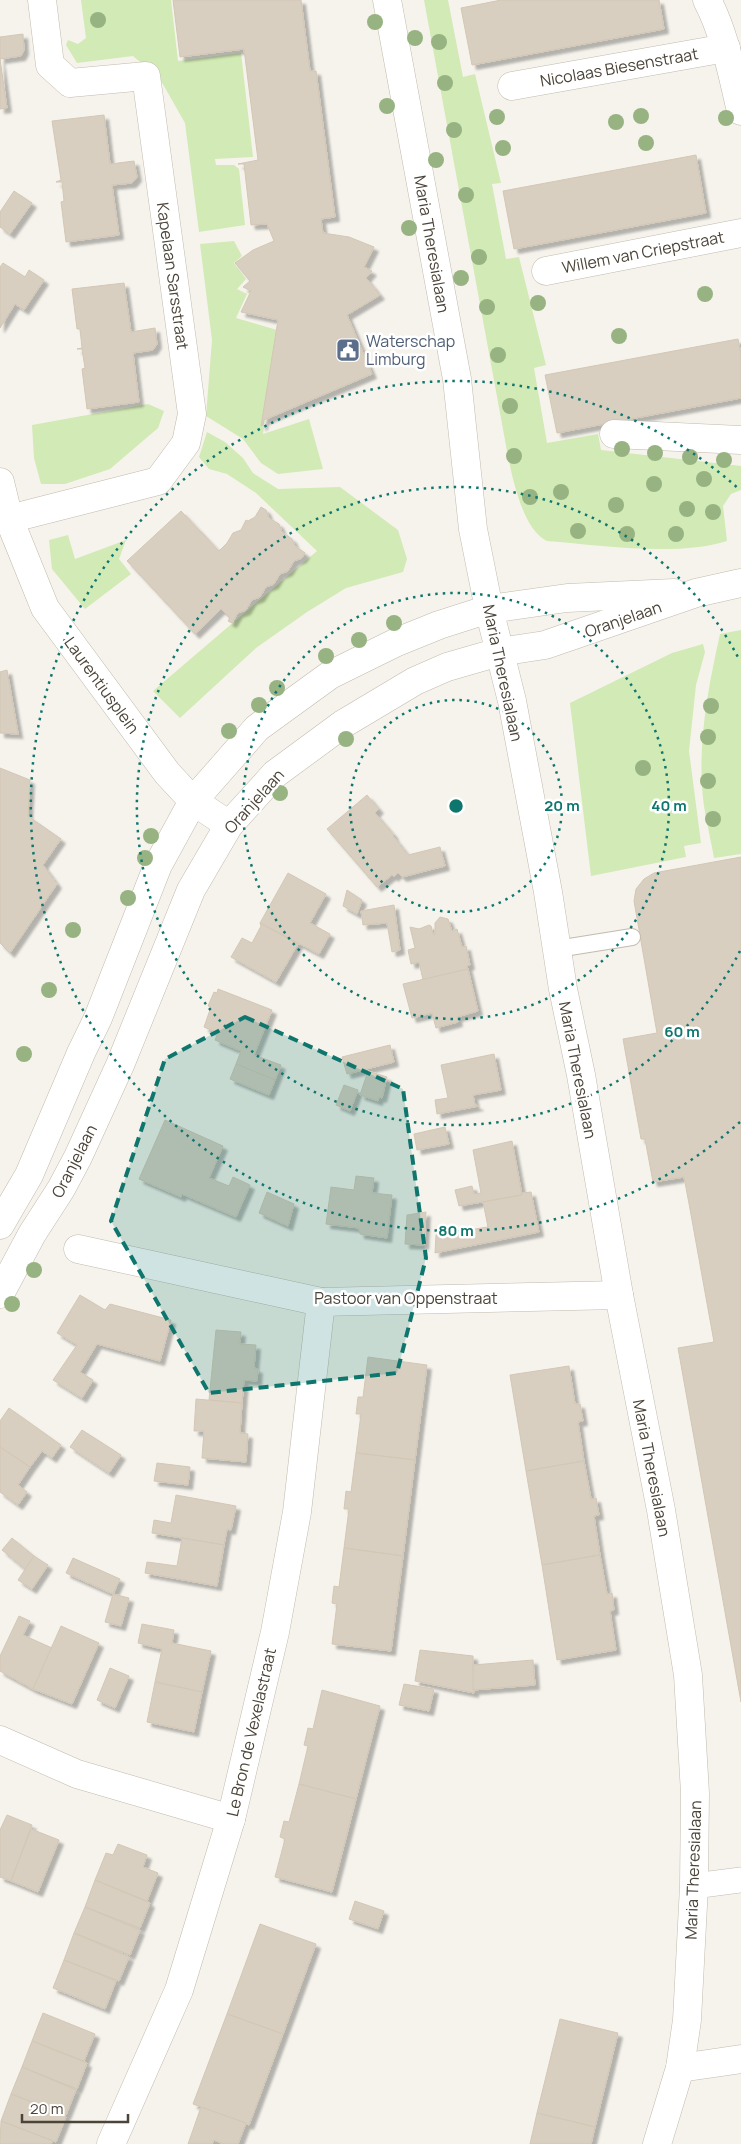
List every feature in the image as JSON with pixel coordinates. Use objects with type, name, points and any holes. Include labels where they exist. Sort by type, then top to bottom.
[{"type":"street","name":"Kapelaan Sarsstraat","points":[[9,519],[158,481],[186,443],[192,414],[146,76],[70,83],[50,65],[42,0]]},
{"type":"street","name":"Maria Theresialaan","points":[[387,0],[457,379],[473,529],[488,609],[512,701],[557,949],[562,989],[581,1075],[619,1295],[661,1510],[688,1675],[696,1793],[694,1886],[687,2020],[680,2068],[657,2144]]},
{"type":"street","points":[[707,0],[713,10],[726,48],[741,111]]},
{"type":"street","name":"Nicolaas Biesenstraat","points":[[512,86],[726,48]]},
{"type":"street","name":"Willem van Criepstraat","points":[[546,271],[741,233]]},
{"type":"street","points":[[614,434],[741,440]]},
{"type":"street","name":"Laurentiusplein","points":[[0,482],[9,519],[45,608],[167,774],[193,801],[229,825]]},
{"type":"street","name":"Oranjelaan","points":[[0,1294],[32,1234],[61,1189],[78,1157],[120,1065],[191,890],[229,825],[275,774],[343,724],[415,681],[447,666],[499,652],[545,645],[628,618],[696,592],[741,583]]},
{"type":"street","name":"Oranjelaan","points":[[1,1222],[29,1175],[98,1018],[158,865],[193,801],[257,728],[330,675],[397,642],[439,625],[488,609],[567,598],[696,592]]},
{"type":"street","points":[[1,1222],[32,1234]]},
{"type":"street","name":"Pastoor van Oppenstraat","points":[[78,1249],[321,1302],[619,1295]]},
{"type":"street","name":"Le Bron de Vexelastraat","points":[[111,2144],[179,1990],[231,1819],[275,1632],[295,1521],[321,1302]]},
{"type":"street","points":[[0,1740],[77,1774],[231,1819]]},
{"type":"street","points":[[694,1886],[741,1880]]},
{"type":"street","points":[[680,2068],[741,2059]]},
{"type":"lane","points":[[557,949],[632,937]]},
{"type":"highlighted area","points":[[245,1017],[403,1089],[426,1258],[397,1373],[209,1393],[111,1221],[165,1059]]},
{"type":"green space","points":[[81,0],[171,0],[178,61],[241,53],[253,157],[215,159],[216,165],[234,165],[239,169],[245,225],[199,232],[185,123],[160,79],[133,56],[77,63],[66,45],[68,40],[78,44],[86,38]]},
{"type":"green space","points":[[424,0],[448,0],[463,77],[475,74],[501,183],[492,184],[506,259],[519,257],[546,365],[534,368],[547,443],[598,434],[601,450],[741,466],[741,490],[731,494],[723,506],[727,541],[707,546],[686,548],[638,549],[547,541],[538,535],[531,525],[515,487],[509,462]]},
{"type":"green space","points":[[234,241],[242,256],[234,263],[246,279],[237,289],[247,294],[236,318],[277,330],[263,434],[309,419],[323,469],[278,474],[261,463],[243,439],[206,416],[212,340],[200,244]]},
{"type":"green space","points":[[148,404],[164,411],[158,428],[110,469],[65,484],[41,484],[34,458],[32,425]]},
{"type":"green space","points":[[207,432],[225,442],[243,458],[253,473],[278,489],[340,487],[398,530],[407,559],[403,572],[346,588],[307,612],[256,648],[180,718],[153,691],[317,551],[256,493],[227,474],[209,469],[199,457]]},
{"type":"green space","points":[[68,535],[75,559],[126,540],[119,559],[131,574],[85,609],[52,569],[49,540]]},
{"type":"green space","points":[[741,630],[741,854],[714,858],[703,795],[701,767],[703,728],[720,634]]},
{"type":"green space","points":[[703,644],[705,652],[696,685],[689,751],[701,843],[684,846],[686,857],[591,876],[570,703],[672,653]]},
{"type":"building","points":[[173,0],[301,0],[310,71],[316,71],[335,217],[321,219],[323,233],[349,237],[374,247],[364,267],[372,271],[366,278],[380,295],[347,315],[372,374],[264,420],[261,426],[278,320],[241,312],[251,291],[243,287],[250,281],[235,263],[253,250],[274,241],[267,224],[251,225],[244,164],[238,164],[258,160],[244,49],[180,57]]},
{"type":"building","points":[[501,0],[659,0],[664,29],[472,65],[461,8]]},
{"type":"building","points":[[23,34],[24,50],[21,56],[0,59],[0,37]]},
{"type":"building","points":[[0,59],[7,108],[0,109]]},
{"type":"building","points":[[104,115],[110,164],[134,161],[137,177],[132,183],[112,185],[119,235],[66,242],[61,202],[64,201],[62,182],[56,182],[61,180],[52,121]]},
{"type":"building","points":[[696,155],[706,213],[514,249],[503,191]]},
{"type":"building","points":[[14,191],[32,203],[10,234],[0,227],[0,212]]},
{"type":"building","points":[[3,263],[25,277],[29,270],[44,280],[24,310],[15,304],[0,328],[0,267]]},
{"type":"building","points":[[124,283],[131,332],[155,328],[157,344],[153,350],[133,353],[139,402],[87,409],[82,369],[85,368],[82,349],[77,349],[82,348],[80,329],[77,329],[72,289]]},
{"type":"building","points":[[738,339],[741,354],[741,398],[557,433],[545,375]]},
{"type":"building","points":[[261,507],[266,510],[269,518],[279,524],[282,532],[292,539],[295,546],[305,553],[302,558],[294,561],[288,571],[280,574],[274,584],[266,587],[260,597],[252,600],[246,610],[238,613],[232,623],[228,621],[230,618],[221,609],[195,634],[127,561],[181,511],[219,551],[233,533],[241,530],[246,520],[248,521],[255,517]]},
{"type":"building","points":[[7,670],[19,734],[0,733],[0,672]]},
{"type":"building","points":[[0,768],[30,780],[28,816],[61,839],[43,865],[57,884],[10,953],[0,943]]},
{"type":"building","points":[[367,795],[379,809],[375,813],[408,855],[440,847],[445,866],[402,877],[398,873],[394,877],[392,875],[377,887],[327,829]]},
{"type":"building","points":[[741,857],[741,1702],[678,1348],[714,1342],[684,1177],[653,1182],[645,1139],[641,1139],[623,1039],[657,1033],[634,901],[636,889],[644,879],[654,873]]},
{"type":"building","points":[[288,873],[326,894],[310,923],[330,934],[319,954],[260,923]]},
{"type":"building","points":[[347,890],[362,900],[357,914],[343,906]]},
{"type":"building","points":[[394,905],[400,950],[392,952],[387,923],[363,925],[361,911]]},
{"type":"building","points":[[440,917],[448,919],[452,931],[457,929],[462,947],[466,946],[470,965],[467,966],[468,969],[423,980],[419,962],[411,964],[408,950],[415,948],[410,927],[419,929],[429,925],[435,935],[435,923]]},
{"type":"building","points":[[260,923],[298,944],[276,982],[231,957],[242,938],[252,943],[261,926]]},
{"type":"building","points":[[468,969],[478,1011],[457,1017],[458,1022],[436,1028],[432,1013],[412,1018],[403,984]]},
{"type":"building","points":[[218,989],[272,1010],[254,1055],[281,1065],[275,1080],[236,1064],[241,1051],[215,1040],[218,1033],[204,1027],[211,1007],[208,1006],[214,992],[217,993]]},
{"type":"building","points":[[390,1045],[394,1062],[347,1074],[342,1057]]},
{"type":"building","points":[[494,1054],[501,1090],[473,1095],[475,1105],[479,1106],[437,1114],[435,1100],[448,1098],[441,1065]]},
{"type":"building","points":[[236,1064],[275,1080],[269,1095],[230,1079]]},
{"type":"building","points":[[368,1071],[387,1077],[382,1098],[379,1097],[378,1101],[360,1095]]},
{"type":"building","points":[[344,1085],[358,1090],[350,1111],[336,1105]]},
{"type":"building","points":[[165,1120],[223,1146],[209,1178],[229,1186],[233,1177],[250,1185],[236,1217],[182,1194],[181,1197],[139,1179]]},
{"type":"building","points":[[445,1127],[449,1144],[417,1150],[414,1134]]},
{"type":"building","points":[[512,1141],[522,1195],[459,1206],[455,1190],[472,1186],[474,1194],[481,1193],[473,1150]]},
{"type":"building","points":[[356,1176],[374,1178],[372,1193],[392,1195],[387,1238],[360,1234],[359,1228],[326,1224],[331,1187],[354,1190]]},
{"type":"building","points":[[267,1192],[294,1204],[288,1226],[259,1213]]},
{"type":"building","points":[[531,1192],[539,1232],[435,1253],[436,1235],[488,1227],[483,1202]]},
{"type":"building","points":[[426,1212],[424,1245],[405,1244],[407,1215]]},
{"type":"building","points":[[80,1295],[105,1310],[110,1304],[171,1320],[160,1361],[97,1344],[80,1372],[93,1380],[82,1398],[53,1380],[77,1345],[57,1333]]},
{"type":"building","points":[[216,1330],[241,1332],[240,1344],[256,1345],[254,1368],[258,1369],[257,1381],[244,1380],[242,1403],[209,1400]]},
{"type":"building","points":[[368,1357],[427,1365],[415,1460],[356,1453],[361,1414],[356,1414],[358,1397],[363,1397]]},
{"type":"building","points":[[569,1366],[575,1404],[580,1404],[583,1421],[578,1422],[584,1461],[526,1471],[510,1375]]},
{"type":"building","points":[[196,1399],[242,1403],[240,1433],[248,1434],[246,1462],[202,1458],[204,1431],[194,1431]]},
{"type":"building","points":[[9,1408],[61,1445],[52,1458],[42,1451],[30,1467],[0,1447],[0,1421]]},
{"type":"building","points":[[82,1430],[121,1455],[109,1473],[70,1447]]},
{"type":"building","points":[[0,1447],[30,1467],[18,1485],[27,1492],[18,1505],[0,1492]]},
{"type":"building","points":[[356,1453],[415,1460],[403,1556],[344,1548],[349,1509],[344,1509],[346,1491],[351,1492]]},
{"type":"building","points":[[584,1461],[591,1499],[596,1498],[599,1515],[594,1516],[600,1555],[542,1565],[526,1471]]},
{"type":"building","points":[[157,1463],[190,1467],[188,1485],[154,1481]]},
{"type":"building","points":[[176,1495],[236,1506],[231,1530],[227,1529],[224,1545],[152,1533],[154,1520],[171,1523]]},
{"type":"building","points":[[12,1538],[34,1556],[26,1570],[2,1550]]},
{"type":"building","points":[[182,1538],[224,1545],[217,1586],[145,1573],[147,1562],[177,1566]]},
{"type":"building","points":[[344,1548],[403,1556],[391,1651],[332,1644],[337,1604],[332,1603],[334,1586],[339,1587]]},
{"type":"building","points":[[600,1555],[607,1594],[612,1593],[614,1610],[610,1611],[616,1650],[557,1660],[542,1565]]},
{"type":"building","points":[[34,1556],[48,1565],[32,1589],[18,1580]]},
{"type":"building","points":[[73,1558],[120,1579],[113,1594],[66,1573]]},
{"type":"building","points":[[113,1594],[129,1598],[121,1626],[105,1622]]},
{"type":"building","points":[[19,1616],[30,1621],[23,1635],[52,1648],[33,1689],[0,1671],[0,1656]]},
{"type":"building","points":[[142,1624],[174,1630],[172,1643],[211,1651],[202,1692],[155,1682],[162,1649],[138,1643]]},
{"type":"building","points":[[61,1626],[99,1643],[72,1704],[33,1689]]},
{"type":"building","points":[[420,1650],[473,1656],[474,1693],[415,1681]]},
{"type":"building","points":[[533,1660],[535,1685],[473,1690],[473,1665]]},
{"type":"building","points":[[110,1668],[129,1676],[115,1708],[97,1700]]},
{"type":"building","points":[[155,1682],[202,1692],[194,1732],[147,1722]]},
{"type":"building","points":[[404,1684],[434,1689],[429,1711],[399,1705]]},
{"type":"building","points":[[322,1690],[380,1706],[356,1799],[299,1784],[308,1746],[304,1745],[308,1728],[313,1729]]},
{"type":"building","points":[[299,1784],[356,1799],[332,1892],[275,1877],[285,1839],[280,1837],[284,1821],[289,1822]]},
{"type":"building","points":[[7,1815],[32,1825],[11,1881],[0,1877],[0,1830]]},
{"type":"building","points":[[31,1829],[59,1840],[38,1892],[11,1881]]},
{"type":"building","points":[[118,1844],[147,1855],[143,1867],[158,1873],[147,1901],[95,1880],[106,1853],[113,1855]]},
{"type":"building","points":[[95,1880],[150,1903],[140,1928],[85,1907]]},
{"type":"building","points":[[355,1901],[384,1911],[378,1929],[349,1919]]},
{"type":"building","points":[[85,1907],[140,1930],[130,1955],[74,1933]]},
{"type":"building","points":[[260,1924],[316,1944],[283,2034],[227,2014]]},
{"type":"building","points":[[74,1933],[129,1957],[119,1981],[64,1960]]},
{"type":"building","points":[[64,1960],[116,1981],[105,2009],[53,1988]]},
{"type":"building","points":[[43,2013],[95,2034],[84,2061],[32,2041]]},
{"type":"building","points":[[227,2014],[283,2034],[249,2125],[193,2104]]},
{"type":"building","points":[[560,2019],[618,2033],[595,2127],[537,2113]]},
{"type":"building","points":[[32,2041],[87,2063],[77,2089],[22,2067]]},
{"type":"building","points":[[22,2067],[76,2090],[66,2115],[11,2094]]},
{"type":"building","points":[[11,2094],[63,2114],[66,2117],[56,2142],[1,2121]]},
{"type":"building","points":[[201,2107],[246,2123],[238,2144],[224,2144],[214,2140],[212,2144],[188,2144]]},
{"type":"building","points":[[537,2113],[595,2127],[591,2144],[530,2144]]},
{"type":"building","points":[[1,2121],[53,2141],[51,2144],[0,2144]]},
{"type":"place","name":"Waterschap Limburg","points":[[348,350]]}]
